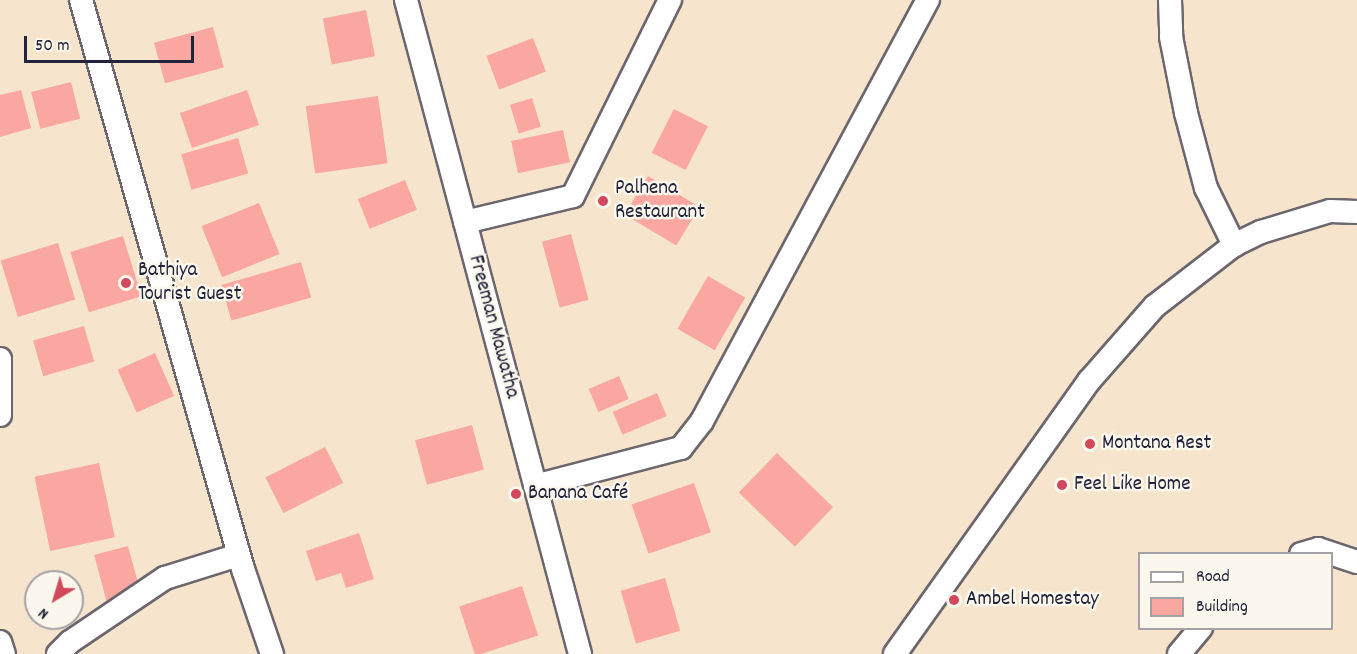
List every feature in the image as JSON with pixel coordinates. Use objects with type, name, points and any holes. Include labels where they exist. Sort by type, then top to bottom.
[{"type":"street","points":[[81,0],[239,555],[272,654]]},
{"type":"street","name":"Freeman Mawatha","points":[[406,0],[580,654]]},
{"type":"street","points":[[465,222],[573,196],[670,0]]},
{"type":"street","points":[[535,486],[681,448],[702,421],[928,0]]},
{"type":"street","points":[[1170,0],[1171,37],[1186,113],[1206,188],[1234,245]]},
{"type":"street","points":[[895,654],[1089,381],[1155,306],[1234,245],[1261,232],[1330,211],[1357,212]]},
{"type":"street","points":[[0,359],[0,415]]},
{"type":"street","points":[[1307,552],[1318,549],[1327,552]]},
{"type":"street","points":[[1333,554],[1357,562]]},
{"type":"street","points":[[58,654],[70,642],[165,578],[239,555]]},
{"type":"street","points":[[1179,654],[1200,630]]},
{"type":"street","points":[[0,642],[4,654]]},
{"type":"building","points":[[366,10],[375,56],[332,65],[323,18]]},
{"type":"building","points":[[213,27],[224,68],[165,83],[154,43]]},
{"type":"building","points":[[533,38],[546,72],[499,90],[486,56]]},
{"type":"building","points":[[71,82],[80,119],[40,129],[31,92]]},
{"type":"building","points":[[21,90],[31,128],[0,137],[0,95]]},
{"type":"building","points":[[247,90],[259,125],[192,148],[180,113]]},
{"type":"building","points":[[378,96],[387,163],[315,173],[306,106]]},
{"type":"building","points":[[532,98],[541,127],[519,133],[510,105]]},
{"type":"building","points":[[674,109],[708,126],[686,170],[652,153]]},
{"type":"building","points":[[563,130],[570,162],[518,173],[511,141]]},
{"type":"building","points":[[238,138],[248,174],[191,190],[181,154]]},
{"type":"building","points":[[648,176],[699,207],[676,245],[625,215]]},
{"type":"building","points":[[405,180],[417,210],[370,229],[358,199]]},
{"type":"building","points":[[259,203],[280,254],[222,277],[202,226]]},
{"type":"building","points":[[571,234],[589,300],[560,307],[542,242]]},
{"type":"building","points":[[123,236],[141,296],[89,312],[70,252]]},
{"type":"building","points":[[58,243],[75,299],[18,317],[1,261]]},
{"type":"building","points":[[301,262],[311,298],[231,320],[221,285]]},
{"type":"building","points":[[708,276],[745,298],[715,350],[678,329]]},
{"type":"building","points":[[84,326],[94,362],[43,376],[33,341]]},
{"type":"building","points":[[155,353],[174,396],[137,413],[118,370]]},
{"type":"building","points":[[619,376],[629,399],[598,412],[589,389]]},
{"type":"building","points":[[657,393],[667,416],[623,435],[613,412]]},
{"type":"building","points":[[472,425],[484,469],[427,485],[415,440]]},
{"type":"building","points":[[325,447],[343,483],[283,513],[265,477]]},
{"type":"building","points":[[777,453],[833,507],[795,547],[739,493]]},
{"type":"building","points":[[99,463],[115,537],[50,551],[34,477]]},
{"type":"building","points":[[694,483],[711,532],[649,554],[632,504]]},
{"type":"building","points":[[359,533],[374,579],[346,588],[341,573],[316,581],[306,551]]},
{"type":"building","points":[[128,546],[140,592],[107,601],[94,555]]},
{"type":"building","points":[[665,578],[680,631],[636,644],[621,591]]},
{"type":"building","points":[[522,586],[538,635],[475,654],[459,606]]},
{"type":"place","name":"Palhena Restaurant","points":[[603,201]]},
{"type":"place","name":"Bathiya Tourist Guest","points":[[126,283]]},
{"type":"place","name":"Montana Rest","points":[[1090,444]]},
{"type":"place","name":"Feel Like Home","points":[[1062,485]]},
{"type":"place","name":"Banana Café","points":[[516,494]]},
{"type":"place","name":"Ambel Homestay","points":[[954,600]]}]
